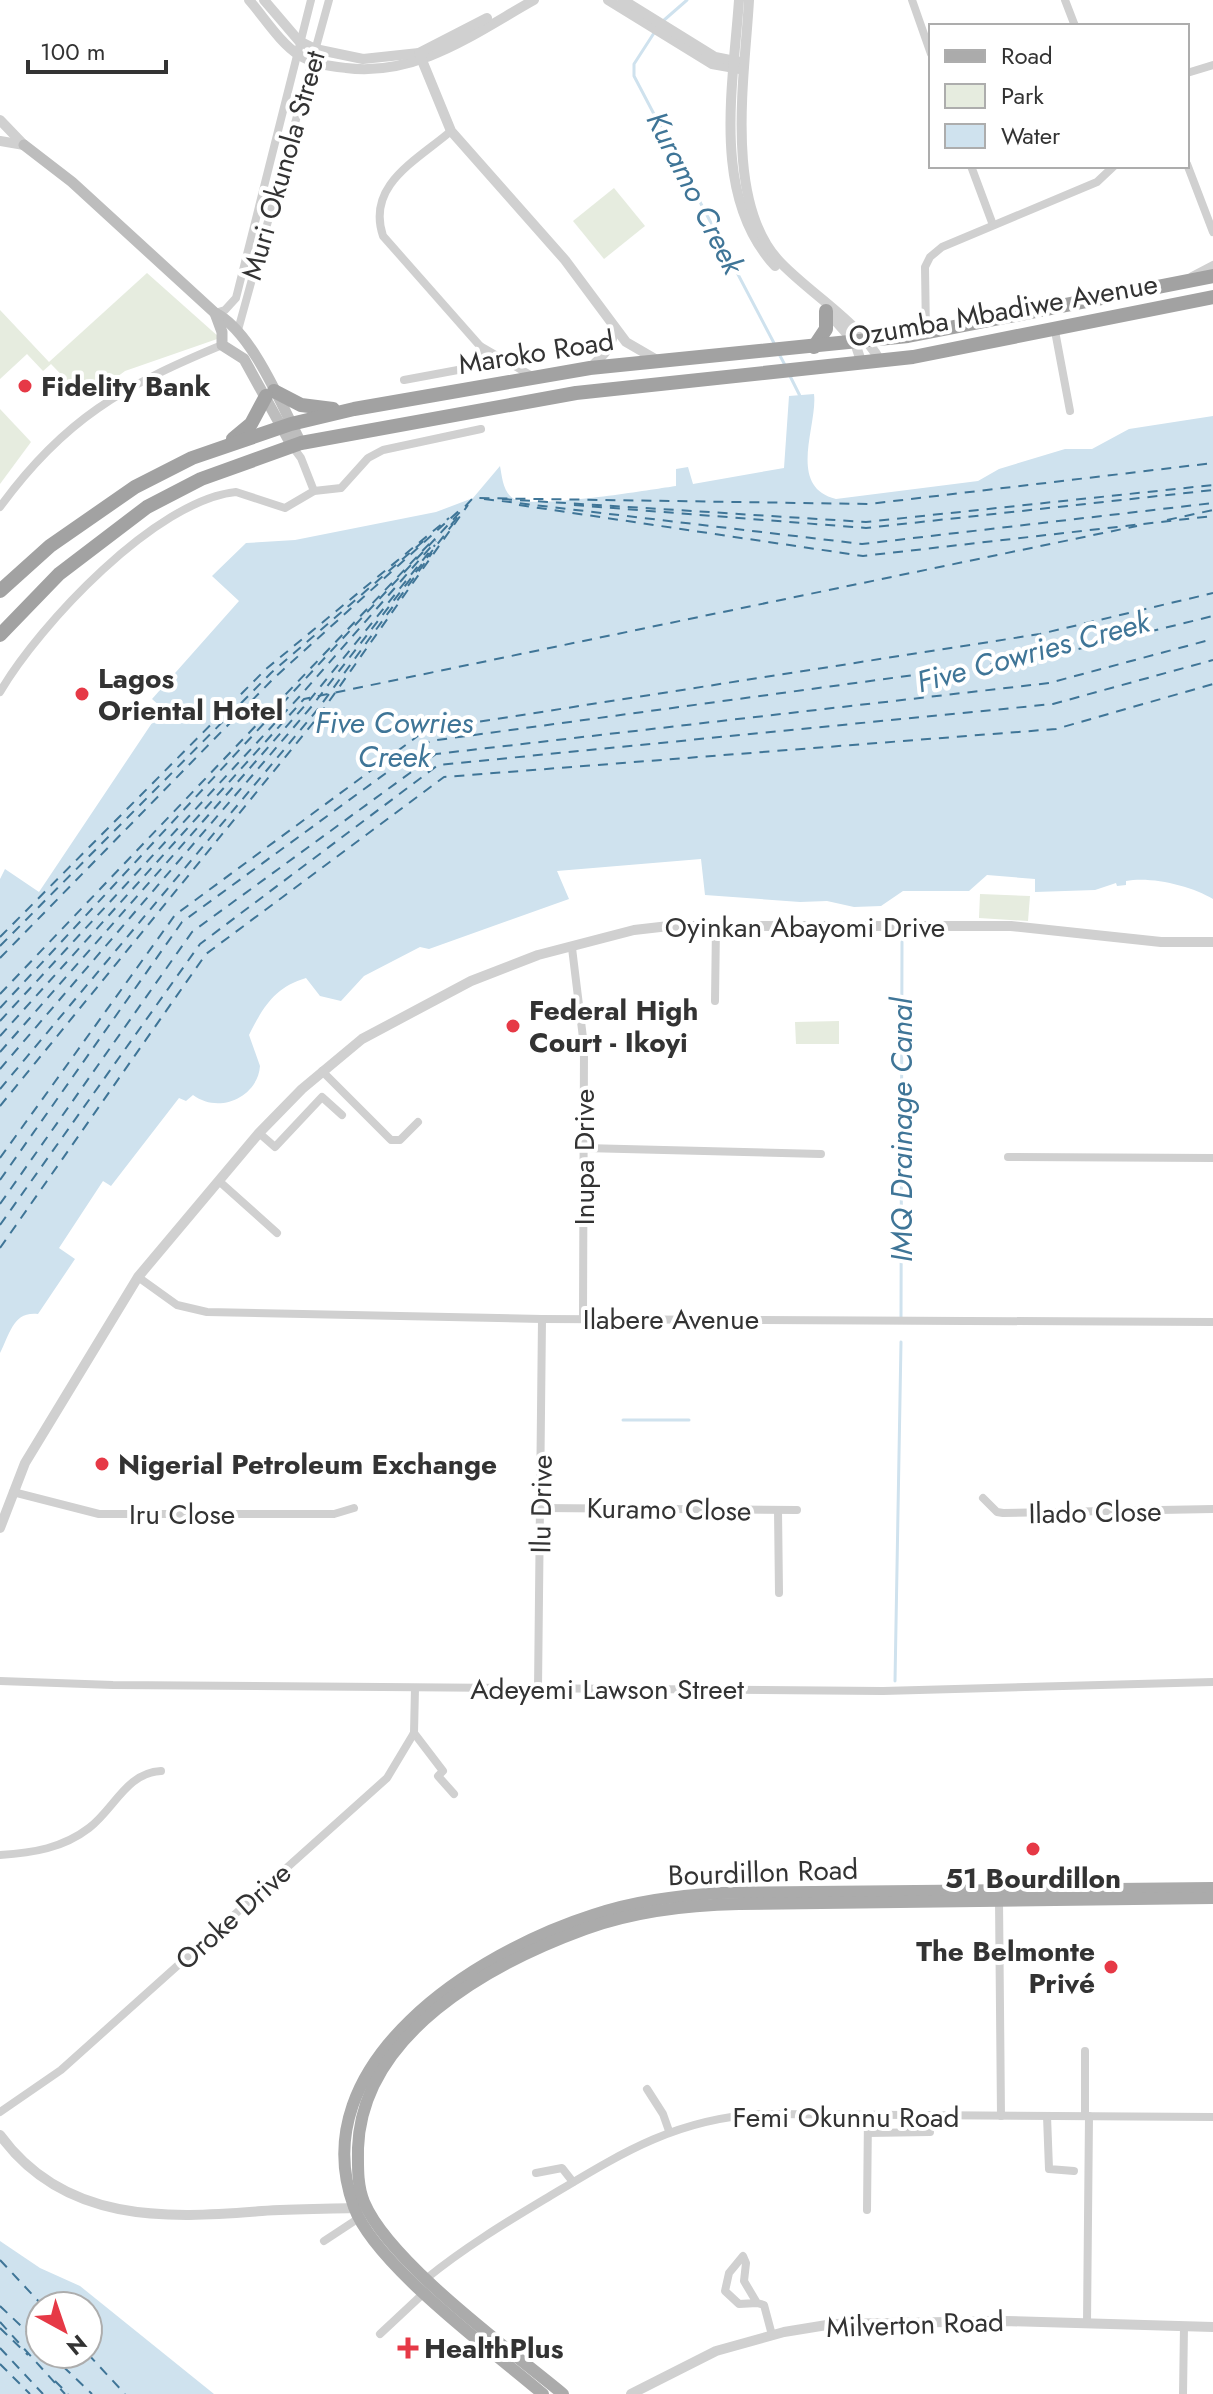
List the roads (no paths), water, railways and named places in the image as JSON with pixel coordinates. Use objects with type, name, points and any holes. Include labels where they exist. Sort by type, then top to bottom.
[{"type":"highway","name":"Ozumba Mbadiwe Avenue","points":[[808,347],[926,333],[1213,276]]},
{"type":"highway","name":"Ozumba Mbadiwe Avenue","points":[[801,368],[881,362],[1055,331],[1213,297]]},
{"type":"highway","points":[[808,347],[826,329],[826,311]]},
{"type":"highway","name":"Maroko Road","points":[[223,446],[354,409],[533,376],[808,347]]},
{"type":"highway","name":"Maroko Road","points":[[0,632],[31,600],[91,548],[147,507],[201,479],[298,449],[533,399],[801,368]]},
{"type":"highway","points":[[0,591],[50,546],[135,487],[223,446],[251,424],[270,393],[312,408],[354,409]]},
{"type":"main road","points":[[24,145],[72,182],[215,313],[238,330],[298,449]]},
{"type":"main road","points":[[215,313],[222,332],[222,345],[244,359],[270,393]]},
{"type":"main road","name":"Bourdillon Road","points":[[359,2209],[346,2174],[350,2119],[365,2075],[385,2044],[409,2020],[465,1979],[510,1951],[568,1924],[640,1902],[719,1893],[1213,1888]]},
{"type":"main road","name":"Bourdillon Road","points":[[359,2209],[360,2120],[383,2066],[411,2034],[439,2010],[538,1949],[619,1919],[684,1907],[1213,1898]]},
{"type":"main road","points":[[359,2209],[543,2394]]},
{"type":"main road","points":[[359,2209],[387,2257],[425,2292],[563,2394]]},
{"type":"street","points":[[249,0],[296,54],[313,62],[364,71],[390,70],[534,0]]},
{"type":"street","points":[[264,0],[299,41],[315,49],[363,59],[420,57],[522,0]]},
{"type":"street","name":"Muri Okunola Street","points":[[215,313],[225,310],[236,298],[289,98],[296,54],[311,0]]},
{"type":"street","name":"Muri Okunola Street","points":[[238,330],[329,0]]},
{"type":"street","points":[[608,0],[650,21]]},
{"type":"street","points":[[623,0],[666,32],[740,66]]},
{"type":"street","points":[[739,0],[743,151],[749,196],[762,235],[782,264],[881,362]]},
{"type":"street","points":[[749,0],[740,66],[733,168],[745,223],[777,268],[862,342],[862,364]]},
{"type":"street","points":[[912,0],[929,48]]},
{"type":"street","points":[[1065,0],[1074,24]]},
{"type":"street","points":[[420,57],[451,131],[565,260],[632,348],[659,361]]},
{"type":"street","points":[[1189,72],[1213,65]]},
{"type":"street","points":[[0,120],[24,145]]},
{"type":"street","points":[[451,131],[387,186],[376,216],[383,236],[480,346],[533,376]]},
{"type":"street","points":[[0,141],[24,145]]},
{"type":"street","points":[[972,168],[993,225]]},
{"type":"street","points":[[926,333],[925,267],[930,257],[942,247],[1097,182],[1112,168]]},
{"type":"street","points":[[1189,168],[1213,232]]},
{"type":"street","points":[[1180,282],[1213,265]]},
{"type":"street","points":[[590,368],[612,343],[613,324]]},
{"type":"street","points":[[1055,331],[1070,411]]},
{"type":"street","points":[[0,507],[33,462],[79,421],[143,379],[222,345]]},
{"type":"street","points":[[404,380],[474,367],[483,357],[480,346]]},
{"type":"street","points":[[0,692],[36,639],[75,595],[112,561],[159,527],[226,493],[245,493],[285,508],[314,491],[341,488],[368,458],[383,450],[481,429]]},
{"type":"street","points":[[298,449],[314,491]]},
{"type":"street","points":[[715,1001],[716,925]]},
{"type":"street","name":"Oyinkan Abayomi Drive","points":[[0,1528],[13,1492],[61,1400],[138,1277],[259,1133],[322,1071],[362,1039],[417,1008],[502,968],[634,930],[716,925],[1011,926],[1161,942],[1213,942]]},
{"type":"street","name":"Inupa Drive","points":[[572,948],[584,1046],[583,1318]]},
{"type":"street","points":[[322,1071],[391,1140],[400,1140],[418,1122]]},
{"type":"street","points":[[259,1133],[275,1147],[322,1097],[342,1115]]},
{"type":"street","points":[[584,1148],[821,1154]]},
{"type":"street","points":[[1008,1157],[1213,1158]]},
{"type":"street","points":[[220,1182],[277,1233]]},
{"type":"street","name":"Ilabere Avenue","points":[[138,1277],[177,1305],[207,1312],[542,1319],[1213,1322]]},
{"type":"street","name":"Ilu Drive","points":[[538,1689],[542,1319]]},
{"type":"street","name":"Iru Close","points":[[13,1492],[99,1514],[334,1514],[354,1508]]},
{"type":"street","name":"Ilado Close","points":[[983,1498],[997,1512],[1003,1513],[1213,1509]]},
{"type":"street","name":"Kuramo Close","points":[[541,1508],[797,1510]]},
{"type":"street","points":[[778,1510],[779,1593]]},
{"type":"street","name":"Adeyemi Lawson Street","points":[[0,1681],[883,1691],[1213,1682]]},
{"type":"street","name":"Oroke Drive","points":[[0,2112],[61,2070],[373,1791],[400,1761],[414,1733],[415,1688]]},
{"type":"street","points":[[414,1733],[443,1771],[438,1776],[454,1794]]},
{"type":"street","points":[[0,1855],[61,1845],[102,1817],[138,1777],[161,1771]]},
{"type":"street","points":[[999,1900],[1001,2116]]},
{"type":"street","points":[[1085,2051],[1087,2323]]},
{"type":"street","points":[[647,2089],[663,2114],[669,2131]]},
{"type":"street","points":[[867,2210],[868,2115]]},
{"type":"street","name":"Femi Okunnu Road","points":[[427,2278],[509,2221],[625,2151],[669,2131],[733,2116],[1213,2117]]},
{"type":"street","points":[[1047,2116],[1049,2169],[1074,2171]]},
{"type":"street","points":[[868,2133],[930,2132]]},
{"type":"street","points":[[0,2135],[35,2173],[73,2195],[109,2210],[181,2217],[359,2209]]},
{"type":"street","points":[[536,2173],[562,2168],[573,2182]]},
{"type":"street","points":[[324,2241],[359,2209]]},
{"type":"street","points":[[757,2303],[739,2304],[725,2291],[729,2273],[743,2256],[744,2281],[757,2303],[767,2309],[772,2335]]},
{"type":"street","points":[[380,2334],[425,2292]]},
{"type":"street","name":"Milverton Road","points":[[631,2394],[716,2351],[772,2335],[833,2324],[1087,2323],[1213,2327]]},
{"type":"street","points":[[1183,2394],[1184,2326]]},
{"type":"water","name":"Five Cowries Creek","points":[[814,394],[808,469],[812,482],[821,492],[836,499],[978,481],[999,469],[1065,449],[1092,449],[1129,429],[1213,416],[1213,899],[1183,886],[1159,881],[1126,881],[1126,885],[1117,886],[1116,883],[1095,890],[1035,892],[1035,879],[987,875],[969,891],[903,891],[881,906],[854,907],[827,901],[705,895],[701,859],[557,871],[569,899],[429,949],[420,947],[364,976],[341,1001],[320,996],[306,978],[278,993],[265,1007],[249,1035],[260,1066],[252,1086],[245,1094],[226,1103],[204,1101],[193,1095],[186,1101],[179,1098],[111,1186],[103,1181],[59,1248],[75,1259],[38,1314],[23,1316],[13,1325],[0,1353],[0,879],[5,869],[39,892],[162,708],[152,699],[239,601],[212,576],[246,543],[295,540],[436,512],[473,498],[500,466],[510,496],[545,502],[676,486],[676,469],[688,467],[693,484],[784,468],[789,396]]},
{"type":"water","points":[[0,2241],[40,2268],[85,2290],[24,2290],[24,2370],[104,2370],[104,2305],[214,2394],[0,2394]]},
{"type":"waterway","name":"Kuramo Creek","points":[[663,21],[687,0]]},
{"type":"waterway","name":"Kuramo Creek","points":[[654,33],[634,64],[634,76],[775,345]]},
{"type":"waterway","name":"Kuramo Creek","points":[[778,352],[786,367]]},
{"type":"waterway","name":"Kuramo Creek","points":[[789,374],[800,396]]},
{"type":"waterway","name":"IMQ Drainage Canal","points":[[901,1319],[902,942]]},
{"type":"waterway","name":"IMQ Drainage Canal","points":[[895,1681],[901,1342]]},
{"type":"waterway","points":[[623,1420],[689,1420]]},
{"type":"place","name":"Fidelity Bank","points":[[25,386]]},
{"type":"place","name":"Lagos Oriental Hotel","points":[[82,694]]},
{"type":"place","name":"Federal High Court - Ikoyi","points":[[513,1026]]},
{"type":"place","name":"Nigerial Petroleum Exchange","points":[[102,1464]]},
{"type":"place","name":"51 Bourdillon","points":[[1033,1849]]},
{"type":"place","name":"The Belmonte Privé","points":[[1111,1967]]},
{"type":"place","name":"HealthPlus","points":[[408,2348]]}]
